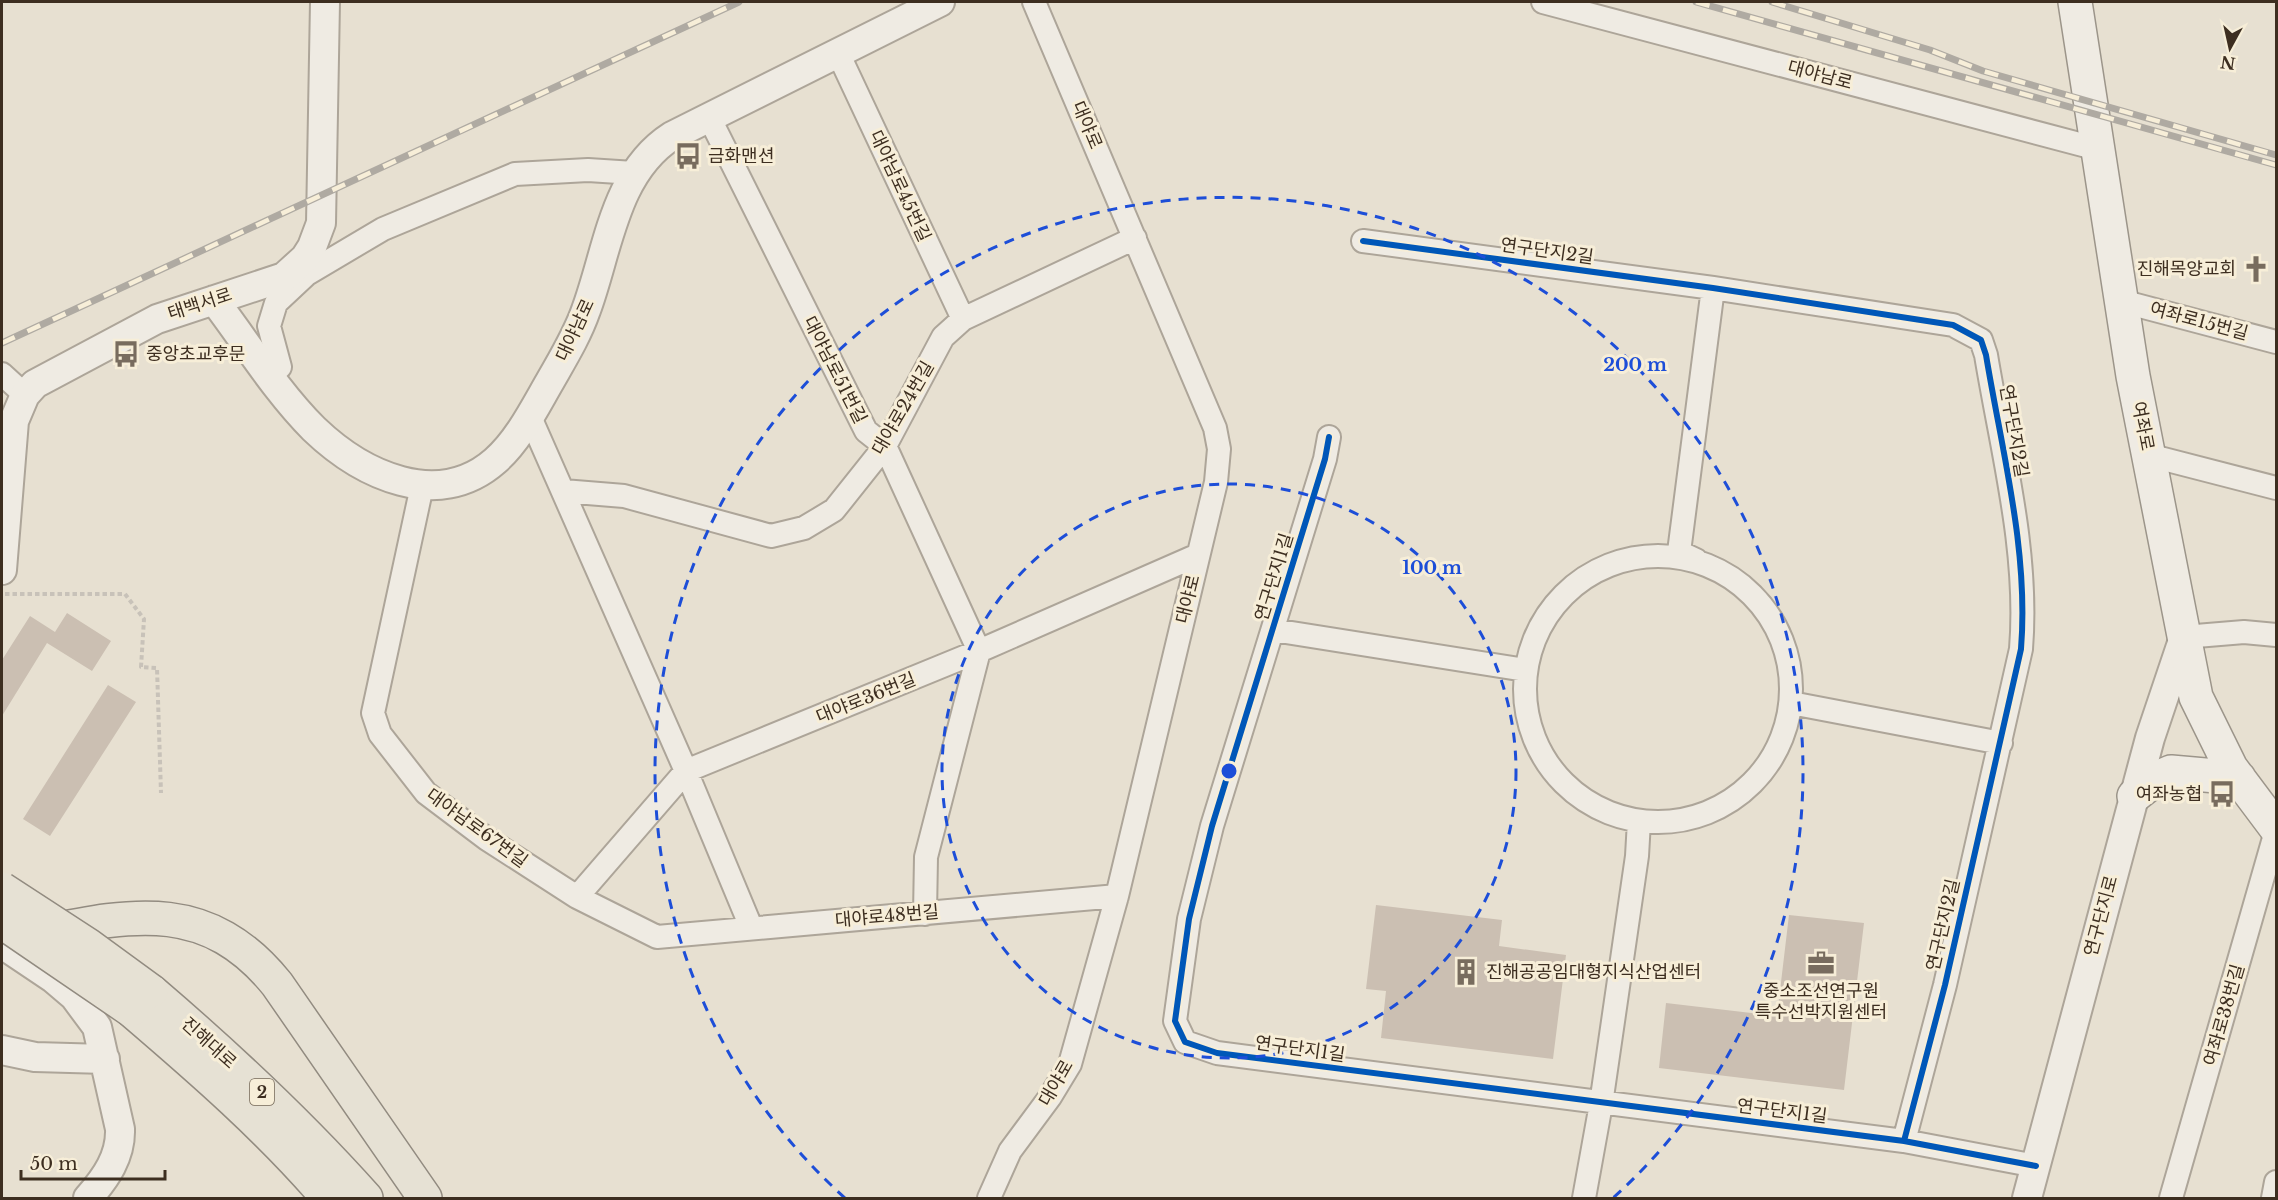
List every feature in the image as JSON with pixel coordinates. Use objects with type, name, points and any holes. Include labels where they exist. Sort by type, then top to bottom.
[{"type":"main road","name":"여좌로","points":[[2075,2],[2121,301],[2148,454],[2196,696],[2216,742],[2239,778],[2277,829]]},
{"type":"main road","points":[[2134,796],[2157,777],[2171,772],[2239,778]]},
{"type":"main road","name":"2","points":[[2,889],[88,945],[141,1001]]},
{"type":"main road","points":[[2,942],[108,919],[149,917],[179,920],[234,944],[265,970],[277,984],[425,1198]]},
{"type":"main road","name":"2","points":[[2,921],[141,1001]]},
{"type":"main road","name":"진해대로","points":[[141,1001],[328,1198]]},
{"type":"main road","name":"진해대로","points":[[141,1001],[208,1040],[326,1154],[366,1198]]},
{"type":"street","name":"태백서로","points":[[24,395],[52,373],[157,319],[284,277],[305,258],[321,223],[326,2]]},
{"type":"street","name":"대야남로","points":[[214,300],[314,429],[351,458],[378,473],[422,486],[449,486],[470,479],[496,460],[530,417],[585,314],[615,218],[634,173],[657,145],[940,2]]},
{"type":"street","name":"대야로","points":[[989,1198],[1010,1151],[1050,1097],[1070,1064],[1117,896],[1216,482],[1218,439],[1034,2]]},
{"type":"street","name":"대야남로","points":[[1543,2],[2098,149]]},
{"type":"street","name":"대야남로45번길","points":[[838,53],[963,319]]},
{"type":"street","name":"대야남로51번길","points":[[709,117],[866,431],[885,446],[979,651]]},
{"type":"street","points":[[280,367],[269,326],[276,303],[307,274],[383,229],[515,174],[588,170],[634,173]]},
{"type":"street","name":"대야로24번길","points":[[563,491],[624,496],[771,537],[804,528],[834,510],[885,446],[943,337],[963,319],[1135,238]]},
{"type":"street","name":"연구단지2길","points":[[1363,241],[1713,288],[1953,325],[1981,340],[1986,355],[2022,565],[2024,614],[2021,649],[1944,985],[1904,1141]]},
{"type":"street","points":[[1696,560],[1658,555],[1620,560],[1585,576],[1556,601],[1535,633],[1525,670],[1525,712],[1539,752],[1564,785],[1599,809],[1639,821],[1682,820],[1722,806],[1756,780],[1780,744],[1791,703],[1790,666],[1779,630],[1758,600],[1730,576],[1696,560],[1679,552],[1713,288]]},
{"type":"street","name":"여좌로15번길","points":[[2121,301],[2277,342]]},
{"type":"street","points":[[2,374],[24,395],[14,421],[2,570]]},
{"type":"street","points":[[530,417],[752,927]]},
{"type":"street","name":"연구단지1길","points":[[1329,436],[1325,459],[1212,826],[1188,919],[1175,1021],[1185,1042],[1217,1053],[1904,1141],[2036,1166]]},
{"type":"street","points":[[2148,454],[2277,488]]},
{"type":"street","name":"대야남로67번길","points":[[422,486],[373,713],[380,734],[426,793],[487,839],[577,897],[657,937]]},
{"type":"street","name":"대야로36번길","points":[[577,897],[686,771],[979,651],[1198,555]]},
{"type":"street","points":[[1273,630],[1525,670]]},
{"type":"street","points":[[2184,637],[2244,632],[2277,635]]},
{"type":"street","name":"연구단지로","points":[[2026,1198],[2150,738],[2184,637]]},
{"type":"street","points":[[925,914],[926,857],[979,651]]},
{"type":"street","points":[[1791,703],[2001,743]]},
{"type":"street","points":[[1584,1198],[1601,1104],[1637,856],[1639,821]]},
{"type":"street","name":"여좌로38번길","points":[[2171,1198],[2277,829]]},
{"type":"street","name":"대야로48번길","points":[[657,937],[1117,896]]},
{"type":"street","points":[[2,942],[74,996],[97,1027],[120,1129],[121,1143],[116,1157],[88,1198]]},
{"type":"street","points":[[2,1050],[35,1057],[105,1059]]},
{"type":"street","points":[[2272,1198],[2277,1182]]},
{"type":"path","points":[[2,594],[125,594],[144,619],[141,667],[157,668],[161,793]]},
{"type":"building","points":[[67,613],[111,641],[92,671],[47,643],[2,716],[2,660],[30,616],[55,632]]},
{"type":"building","points":[[108,685],[136,702],[50,836],[23,819]]},
{"type":"building","name":"진해공공임대형지식산업센터","points":[[1376,905],[1502,920],[1499,946],[1566,955],[1553,1059],[1381,1038],[1386,991],[1366,989]]},
{"type":"building","name":"중소조선연구원 특수선박지원센터","points":[[1789,915],[1864,923],[1844,1090],[1659,1068],[1666,1003],[1777,1016]]},
{"type":"railway","points":[[2,343],[739,2]]},
{"type":"railway","points":[[1696,2],[2276,165]]},
{"type":"railway","points":[[1772,2],[1930,50],[1983,71],[2276,155]]},
{"type":"cycle path","points":[[1363,241],[1713,288],[1953,325],[1981,340],[1986,355],[2018,538],[2021,575],[2021,649],[1945,985],[1904,1141]]},
{"type":"cycle path","points":[[1329,437],[1325,459],[1212,826],[1189,919],[1175,1021],[1185,1042],[1217,1053],[1904,1141],[2036,1166]]},
{"type":"place","name":"금화맨션","points":[[688,156]]},
{"type":"place","name":"진해목양교회","points":[[2256,269]]},
{"type":"place","name":"중앙초교후문","points":[[126,354]]},
{"type":"place","name":"여좌농협","points":[[2222,794]]},
{"type":"place","name":"중소조선연구원 특수선박지원센터","points":[[1821,963]]},
{"type":"place","name":"진해공공임대형지식산업센터","points":[[1466,972]]}]
